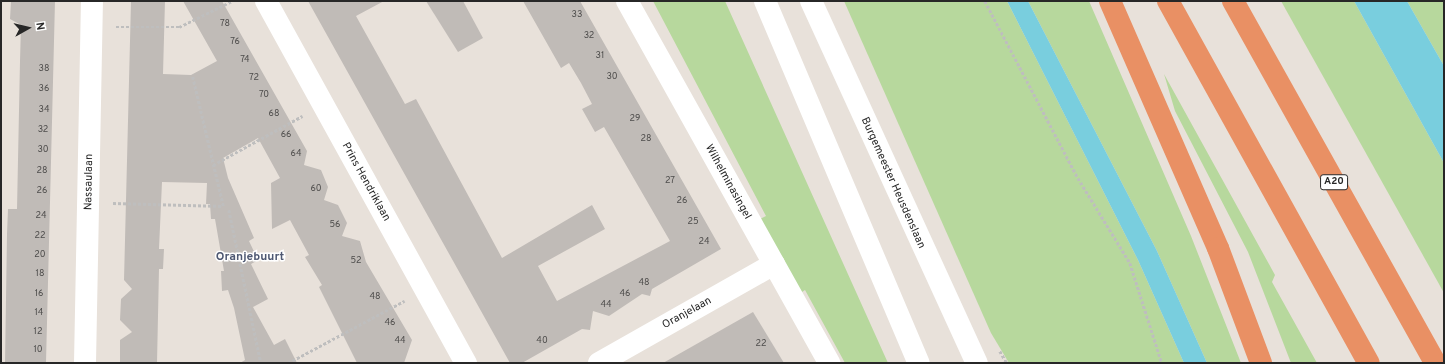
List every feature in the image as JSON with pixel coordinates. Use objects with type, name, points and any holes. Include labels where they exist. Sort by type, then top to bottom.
[{"type":"highway","points":[[1110,1],[1215,241],[1261,363]]},
{"type":"highway","points":[[1168,1],[1369,363]]},
{"type":"highway","name":"A20","points":[[1233,1],[1435,363]]},
{"type":"street","name":"Nassaulaan","points":[[85,363],[92,1]]},
{"type":"street","name":"Prins Hendriklaan","points":[[266,1],[466,363]]},
{"type":"street","name":"Wilhelminasingel","points":[[627,1],[829,363]]},
{"type":"street","points":[[765,1],[919,363]]},
{"type":"street","name":"Burgemeester Heusdenslaan","points":[[811,1],[976,363]]},
{"type":"street","name":"Oranjelaan","points":[[599,363],[774,264]]},
{"type":"path","points":[[92,26],[174,28],[190,24],[232,1]]},
{"type":"path","points":[[986,1],[1078,178],[1130,263],[1166,363]]},
{"type":"path","points":[[89,203],[224,206],[192,75]]},
{"type":"path","points":[[213,165],[323,105]]},
{"type":"path","points":[[229,210],[261,363]]},
{"type":"path","points":[[288,363],[425,290]]},
{"type":"path","points":[[1162,363],[1163,358]]},
{"type":"green space","points":[[653,1],[725,1],[888,363],[845,363],[805,290],[799,294],[758,220],[766,216]]},
{"type":"green space","points":[[844,1],[1007,1],[1138,260],[1184,363],[1009,363],[991,333]]},
{"type":"green space","points":[[1028,1],[1089,1],[1191,236],[1241,363],[1207,363],[1157,251]]},
{"type":"green space","points":[[1281,1],[1354,1],[1444,163],[1444,293]]},
{"type":"green space","points":[[1407,1],[1444,1],[1444,66]]},
{"type":"green space","points":[[1164,74],[1275,275],[1272,282],[1317,363],[1291,363],[1248,252],[1175,111]]},
{"type":"water","points":[[1007,1],[1028,1],[1157,251],[1207,363],[1184,363],[1138,260]]},
{"type":"water","points":[[1354,1],[1407,1],[1444,66],[1444,163]]},
{"type":"building","points":[[11,1],[55,1],[46,363],[5,363],[8,209],[17,209],[21,25],[10,19]]},
{"type":"building","points":[[131,1],[165,1],[163,74],[191,75],[217,61],[183,1],[222,1],[307,151],[304,165],[321,170],[328,187],[324,200],[338,205],[347,223],[342,236],[360,241],[366,262],[412,340],[404,363],[357,363],[319,287],[322,285],[305,257],[309,255],[290,220],[272,229],[271,183],[280,178],[258,138],[223,158],[228,178],[254,238],[249,241],[258,260],[251,264],[268,299],[253,307],[274,345],[285,339],[297,363],[240,363],[245,360],[234,308],[228,290],[222,291],[221,271],[224,271],[215,219],[211,219],[210,204],[206,204],[207,183],[162,182],[159,249],[164,249],[163,269],[159,269],[157,363],[120,363],[120,340],[132,332],[120,320],[121,299],[132,289],[124,280]]},
{"type":"building","points":[[308,1],[384,1],[356,16],[405,104],[416,99],[502,258],[592,205],[605,229],[538,266],[557,301],[670,241],[604,127],[595,132],[582,109],[592,104],[581,83],[569,63],[561,68],[523,1],[580,1],[721,249],[652,289],[650,296],[642,294],[609,316],[593,311],[590,330],[582,329],[522,363],[510,363]]},
{"type":"building","points":[[426,1],[463,1],[483,38],[458,52]]},
{"type":"building","points":[[753,312],[784,363],[663,363]]},
{"type":"district","name":"Oranjebuurt","points":[[250,258]]}]
